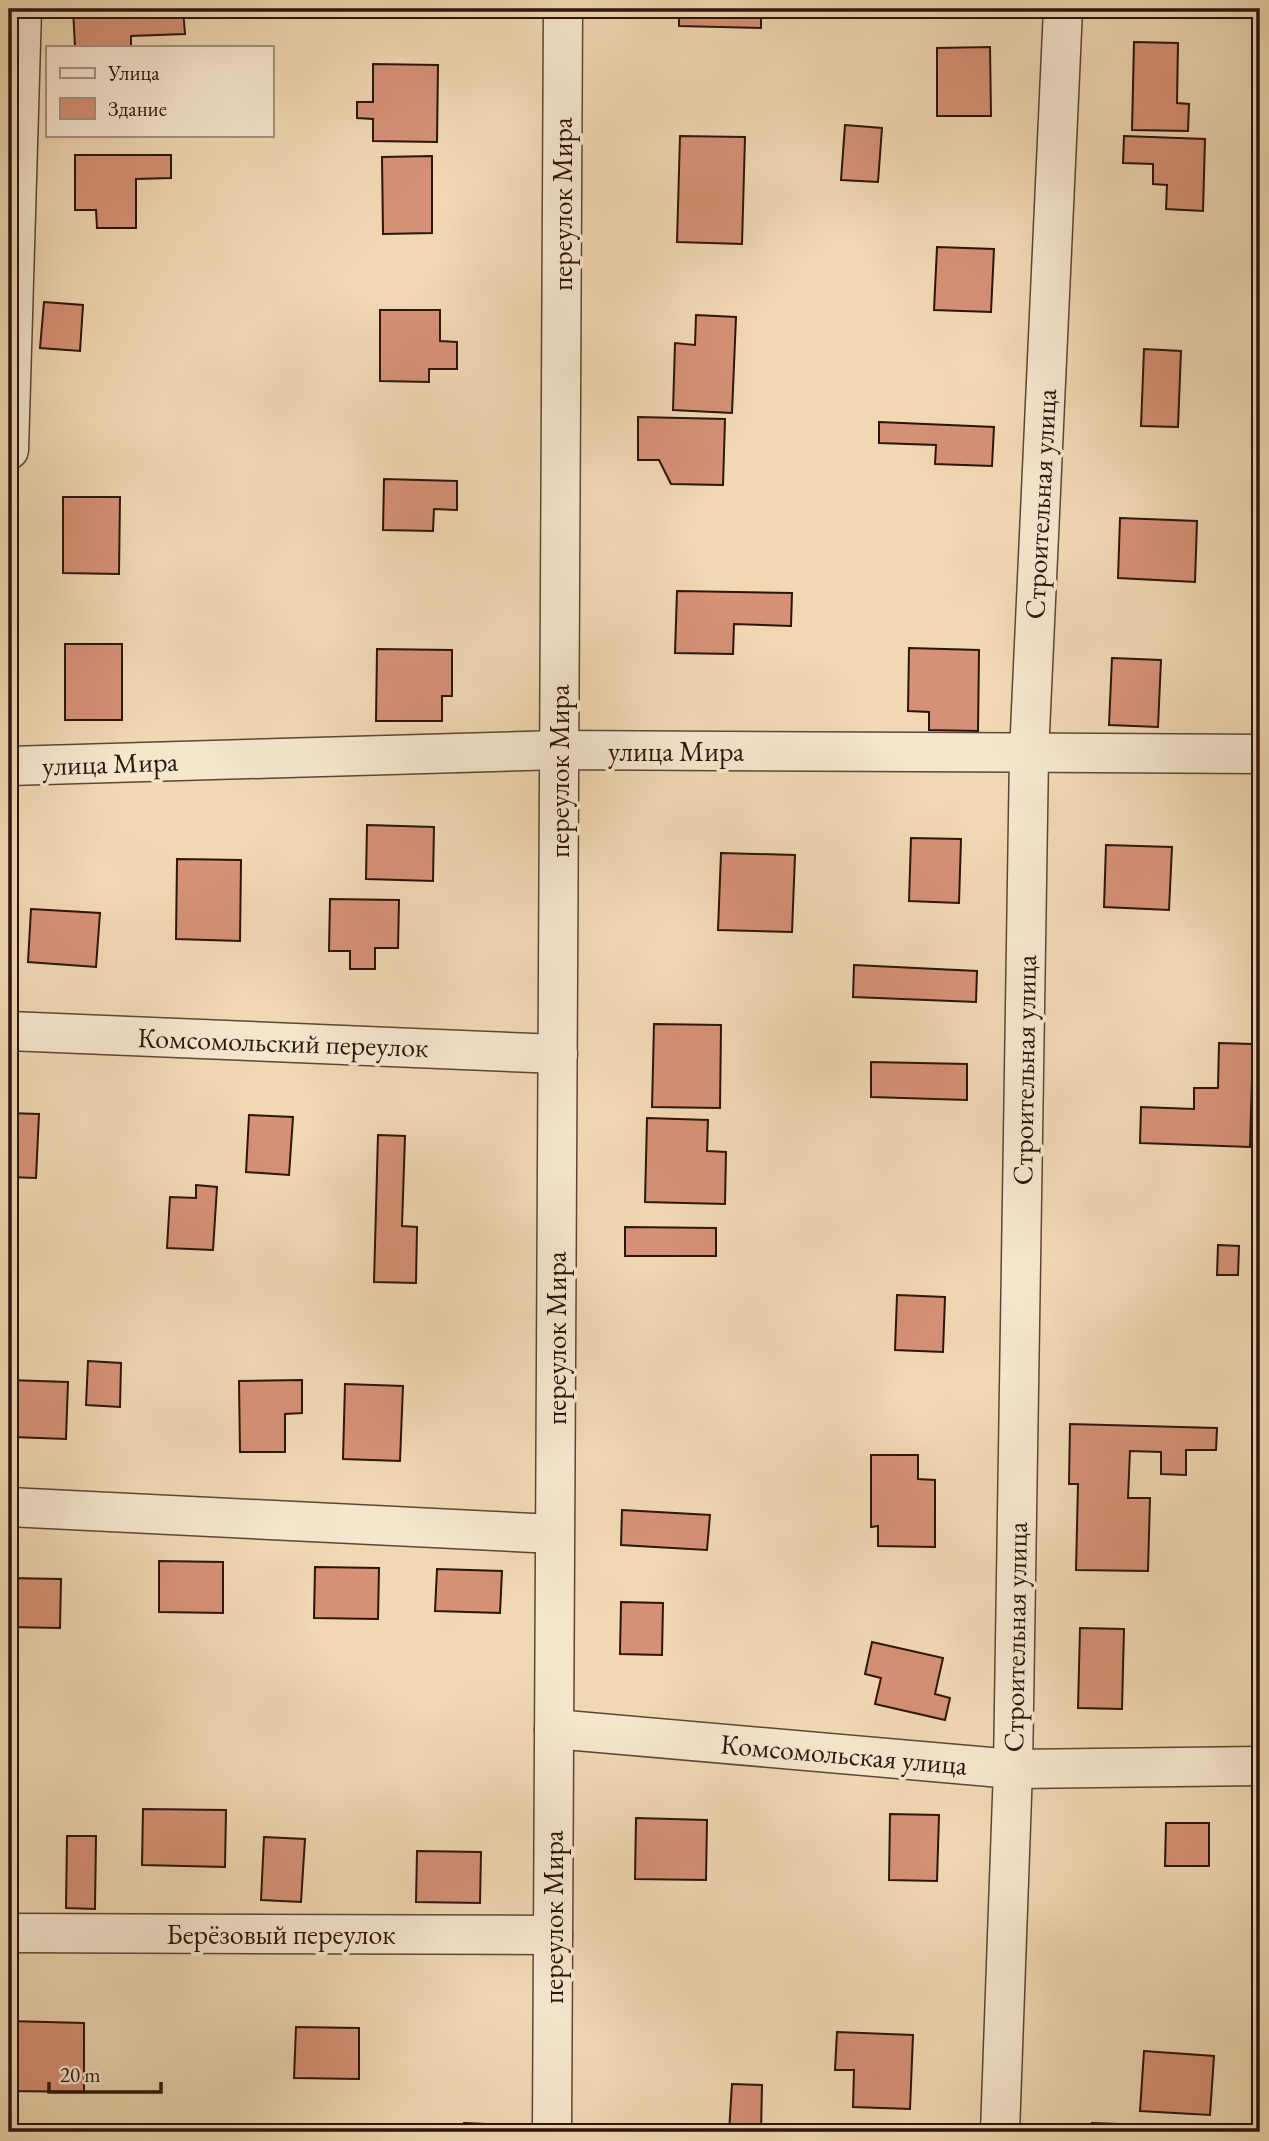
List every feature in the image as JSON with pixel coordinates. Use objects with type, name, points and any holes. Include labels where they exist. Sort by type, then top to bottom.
[{"type":"street","points":[[9,450],[22,9]]},
{"type":"street","name":"переулок Мира","points":[[552,2132],[563,9]]},
{"type":"street","name":"Строительная улица","points":[[1000,2132],[1013,1769],[1029,754],[1063,9]]},
{"type":"street","name":"улица Мира","points":[[9,766],[559,750],[1260,754]]},
{"type":"street","name":"Комсомольский переулок","points":[[9,1031],[558,1054]]},
{"type":"street","points":[[9,1507],[554,1534]]},
{"type":"street","name":"Комсомольская улица","points":[[554,1729],[1013,1769],[1260,1766]]},
{"type":"street","name":"Берёзовый переулок","points":[[9,1933],[553,1935]]},
{"type":"building","points":[[73,9],[183,9],[185,34],[131,36],[131,46],[75,46]]},
{"type":"building","points":[[679,9],[761,9],[761,28],[679,26]]},
{"type":"building","points":[[1134,42],[1178,43],[1177,103],[1189,104],[1188,131],[1132,130]]},
{"type":"building","points":[[990,47],[991,116],[937,116],[937,48]]},
{"type":"building","points":[[373,64],[438,65],[437,142],[373,141],[373,119],[357,118],[357,102],[373,102]]},
{"type":"building","points":[[845,125],[882,128],[878,182],[841,180]]},
{"type":"building","points":[[680,136],[745,137],[742,244],[677,242]]},
{"type":"building","points":[[1124,136],[1205,139],[1203,211],[1166,209],[1167,185],[1153,184],[1153,164],[1123,163]]},
{"type":"building","points":[[75,155],[171,155],[171,178],[136,179],[136,228],[97,228],[96,210],[75,210]]},
{"type":"building","points":[[432,156],[432,233],[383,234],[382,157]]},
{"type":"building","points":[[937,247],[994,249],[991,312],[934,310]]},
{"type":"building","points":[[44,302],[83,305],[80,351],[40,348]]},
{"type":"building","points":[[380,310],[440,310],[440,341],[457,342],[457,369],[429,369],[429,382],[380,381]]},
{"type":"building","points":[[696,315],[736,317],[732,413],[673,410],[675,343],[695,345]]},
{"type":"building","points":[[1144,349],[1181,351],[1178,427],[1141,426]]},
{"type":"building","points":[[638,417],[725,419],[723,485],[671,484],[659,460],[638,460]]},
{"type":"building","points":[[879,422],[994,427],[992,466],[935,464],[936,445],[879,443]]},
{"type":"building","points":[[384,479],[457,481],[457,510],[434,509],[433,531],[383,530]]},
{"type":"building","points":[[63,497],[120,497],[119,574],[63,573]]},
{"type":"building","points":[[1120,518],[1197,521],[1195,582],[1118,578]]},
{"type":"building","points":[[677,591],[792,593],[791,626],[734,624],[733,654],[675,653]]},
{"type":"building","points":[[65,644],[122,644],[122,720],[65,720]]},
{"type":"building","points":[[909,648],[979,650],[978,731],[929,730],[929,712],[908,711]]},
{"type":"building","points":[[377,649],[452,650],[452,696],[442,696],[442,721],[376,721]]},
{"type":"building","points":[[1112,658],[1161,660],[1158,727],[1109,725]]},
{"type":"building","points":[[367,825],[434,827],[433,881],[366,879]]},
{"type":"building","points":[[911,838],[961,839],[959,903],[909,901]]},
{"type":"building","points":[[1106,845],[1172,847],[1169,910],[1104,907]]},
{"type":"building","points":[[721,853],[795,855],[792,932],[718,930]]},
{"type":"building","points":[[177,859],[241,860],[240,941],[176,939]]},
{"type":"building","points":[[330,899],[399,900],[398,948],[375,948],[375,969],[350,969],[350,951],[329,951]]},
{"type":"building","points":[[31,909],[100,913],[96,967],[28,962]]},
{"type":"building","points":[[9,911],[13,912],[9,988]]},
{"type":"building","points":[[854,965],[977,971],[976,1002],[853,997]]},
{"type":"building","points":[[654,1024],[721,1025],[720,1108],[652,1107]]},
{"type":"building","points":[[1219,1043],[1253,1044],[1250,1147],[1140,1143],[1141,1107],[1194,1109],[1194,1088],[1218,1088]]},
{"type":"building","points":[[871,1062],[967,1064],[967,1100],[871,1097]]},
{"type":"building","points":[[9,1113],[39,1114],[36,1178],[9,1177]]},
{"type":"building","points":[[249,1115],[293,1117],[289,1175],[246,1172]]},
{"type":"building","points":[[647,1118],[708,1120],[707,1151],[726,1152],[725,1204],[645,1202]]},
{"type":"building","points":[[378,1135],[405,1136],[402,1226],[417,1227],[416,1283],[374,1282]]},
{"type":"building","points":[[196,1185],[217,1187],[213,1250],[167,1248],[170,1197],[196,1198]]},
{"type":"building","points":[[625,1227],[716,1228],[716,1256],[625,1256]]},
{"type":"building","points":[[1218,1245],[1239,1246],[1238,1275],[1217,1275]]},
{"type":"building","points":[[897,1295],[945,1297],[943,1352],[895,1350]]},
{"type":"building","points":[[88,1361],[121,1363],[120,1407],[86,1405]]},
{"type":"building","points":[[9,1380],[68,1382],[66,1439],[12,1437],[13,1416],[9,1416]]},
{"type":"building","points":[[302,1380],[302,1413],[285,1414],[285,1452],[240,1452],[239,1381]]},
{"type":"building","points":[[345,1384],[403,1386],[400,1461],[343,1459]]},
{"type":"building","points":[[1070,1424],[1217,1428],[1216,1450],[1186,1450],[1186,1475],[1161,1474],[1161,1452],[1130,1451],[1128,1498],[1150,1498],[1148,1571],[1076,1570],[1078,1484],[1069,1484]]},
{"type":"building","points":[[871,1455],[918,1455],[918,1479],[935,1480],[935,1547],[878,1546],[878,1526],[871,1527]]},
{"type":"building","points":[[622,1510],[710,1515],[707,1550],[621,1545]]},
{"type":"building","points":[[159,1561],[223,1562],[223,1613],[159,1612]]},
{"type":"building","points":[[315,1567],[379,1568],[378,1619],[314,1618]]},
{"type":"building","points":[[437,1569],[502,1571],[500,1613],[435,1611]]},
{"type":"building","points":[[9,1578],[61,1579],[60,1628],[9,1627]]},
{"type":"building","points":[[621,1602],[663,1603],[662,1655],[620,1654]]},
{"type":"building","points":[[1080,1628],[1124,1629],[1122,1709],[1078,1708]]},
{"type":"building","points":[[872,1642],[943,1658],[935,1694],[950,1698],[945,1720],[875,1704],[881,1678],[865,1674]]},
{"type":"building","points":[[143,1809],[226,1810],[225,1867],[142,1865]]},
{"type":"building","points":[[890,1814],[939,1815],[937,1881],[889,1880]]},
{"type":"building","points":[[636,1818],[707,1820],[706,1880],[635,1879]]},
{"type":"building","points":[[1166,1823],[1209,1823],[1209,1866],[1165,1866]]},
{"type":"building","points":[[67,1836],[96,1836],[95,1909],[66,1908]]},
{"type":"building","points":[[264,1837],[305,1839],[301,1902],[261,1900]]},
{"type":"building","points":[[417,1851],[481,1852],[480,1903],[416,1902]]},
{"type":"building","points":[[9,2021],[84,2023],[84,2092],[9,2091]]},
{"type":"building","points":[[296,2027],[359,2028],[359,2079],[294,2078]]},
{"type":"building","points":[[837,2032],[913,2035],[910,2109],[853,2107],[854,2070],[835,2070]]},
{"type":"building","points":[[1144,2051],[1214,2056],[1210,2115],[1140,2111]]},
{"type":"building","points":[[732,2084],[762,2085],[761,2132],[729,2132]]},
{"type":"building","points":[[464,2123],[510,2125],[510,2132],[463,2132]]},
{"type":"building","points":[[1092,2123],[1146,2125],[1146,2132],[1092,2132]]}]
